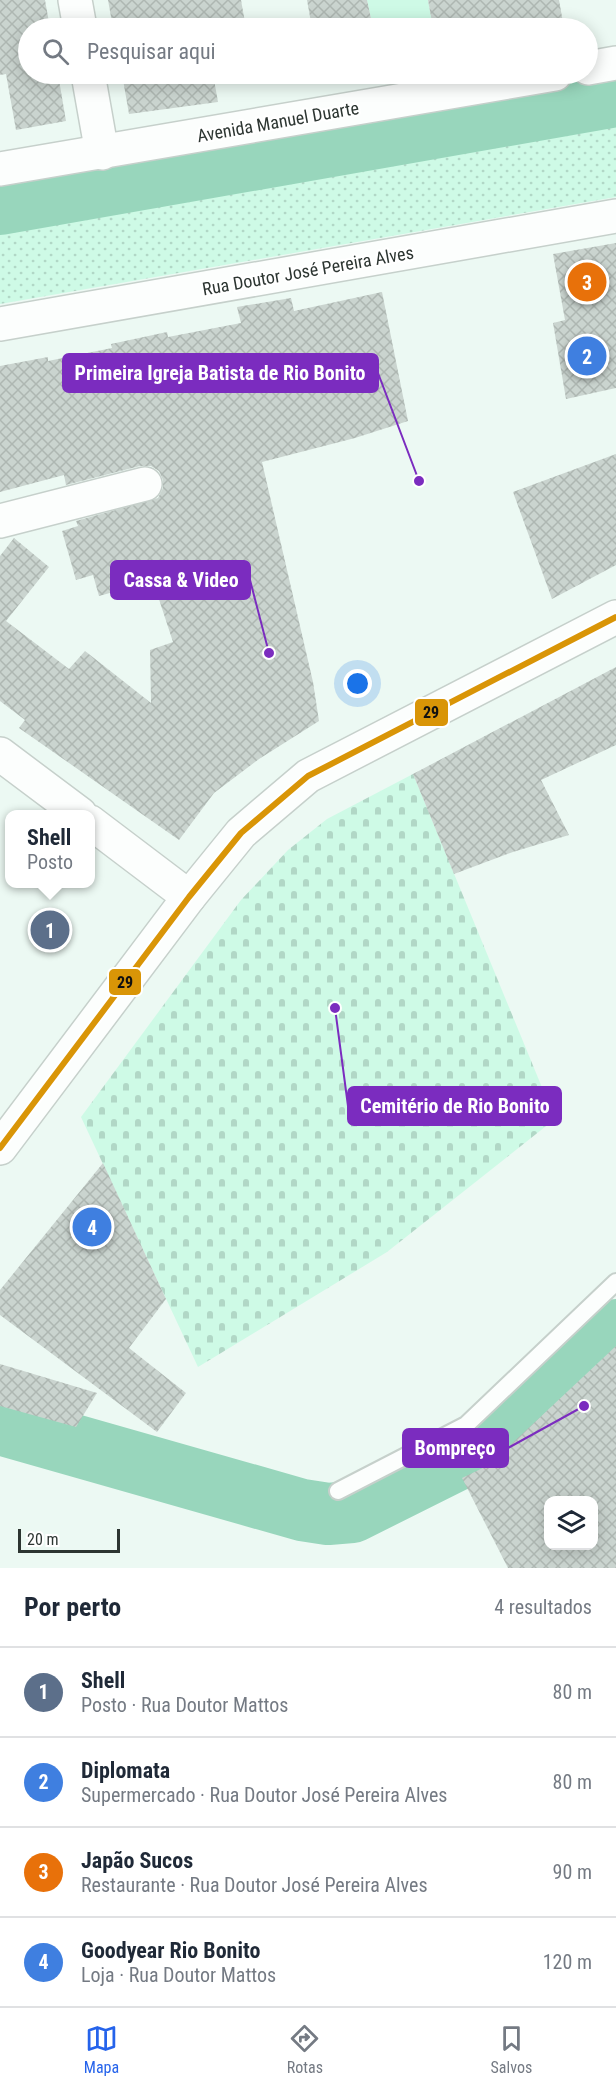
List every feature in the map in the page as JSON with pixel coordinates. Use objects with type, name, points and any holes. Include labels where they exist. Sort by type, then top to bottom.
[{"type":"main road","points":[[75,0],[78,18]]},
{"type":"main road","points":[[598,66],[616,63]]},
{"type":"main road","points":[[90,84],[102,153]]},
{"type":"main road","name":"Avenida Manuel Duarte","points":[[0,169],[498,84]]},
{"type":"main road","name":"Rua Doutor José Pereira Alves","points":[[0,324],[616,216]]},
{"type":"main road","points":[[0,521],[145,484]]},
{"type":"main road","points":[[0,1148],[189,897],[241,833],[308,776],[616,617]]},
{"type":"main road","points":[[0,754],[75,810]]},
{"type":"main road","points":[[95,826],[189,897]]},
{"type":"lane","points":[[338,1491],[466,1425],[616,1282]]},
{"type":"green space","points":[[367,0],[428,0],[431,18],[371,18]]},
{"type":"green space","points":[[616,96],[616,197],[0,304],[0,204]]},
{"type":"green space","points":[[413,774],[555,1119],[387,1252],[198,1367],[81,1117],[241,900],[288,850],[327,819]]},
{"type":"building","points":[[0,0],[45,0],[48,18],[18,18],[18,84],[60,84],[66,121],[16,130],[6,74],[0,75]]},
{"type":"building","points":[[108,0],[241,0],[244,18],[111,18]]},
{"type":"building","points":[[307,0],[367,0],[371,18],[310,18]]},
{"type":"building","points":[[428,0],[559,0],[562,18],[431,18]]},
{"type":"building","points":[[124,84],[215,84],[218,102],[129,114]]},
{"type":"building","points":[[616,243],[616,388],[566,399],[553,323],[565,320],[553,254]]},
{"type":"building","points":[[382,292],[408,421],[355,438],[262,462],[313,682],[319,721],[259,759],[214,793],[179,840],[19,728],[25,720],[0,701],[0,556],[14,538],[49,567],[6,621],[69,669],[85,651],[151,703],[150,650],[173,642],[153,581],[99,596],[93,575],[76,580],[62,531],[78,526],[76,521],[158,498],[163,488],[163,480],[159,471],[151,466],[140,466],[66,485],[64,475],[0,492],[0,366],[48,357],[48,361],[112,348],[111,344],[167,332],[168,337],[241,323],[237,307],[291,298],[294,311]]},
{"type":"building","points":[[616,454],[616,565],[552,599],[513,492]]},
{"type":"building","points":[[616,667],[616,745],[541,780],[569,835],[513,852],[454,874],[413,774]]},
{"type":"building","points":[[103,1163],[166,1299],[129,1348],[186,1393],[157,1432],[0,1315],[0,1290]]},
{"type":"building","points":[[616,1346],[616,1568],[508,1568],[462,1478],[489,1465]]},
{"type":"building","points":[[0,1364],[97,1393],[76,1427],[0,1406]]},
{"type":"waterway","points":[[0,204],[616,96]]},
{"type":"waterway","points":[[0,1424],[302,1510],[328,1514],[352,1512],[478,1449],[616,1330]]},
{"type":"transit line","name":"29","points":[[0,1148],[189,897],[241,833],[308,776],[616,617]]},
{"type":"place","name":"Japão Sucos","points":[[587,282]]},
{"type":"place","name":"Diplomata","points":[[587,356]]},
{"type":"place","name":"Primeira Igreja Batista de Rio Bonito","points":[[419,481]]},
{"type":"place","name":"Cassa & Video","points":[[269,653]]},
{"type":"place","name":"Shell","points":[[50,930]]},
{"type":"place","name":"Cemitério de Rio Bonito","points":[[335,1008]]},
{"type":"place","name":"Goodyear Rio Bonito","points":[[92,1227]]},
{"type":"place","name":"Bompreço","points":[[584,1406]]}]
